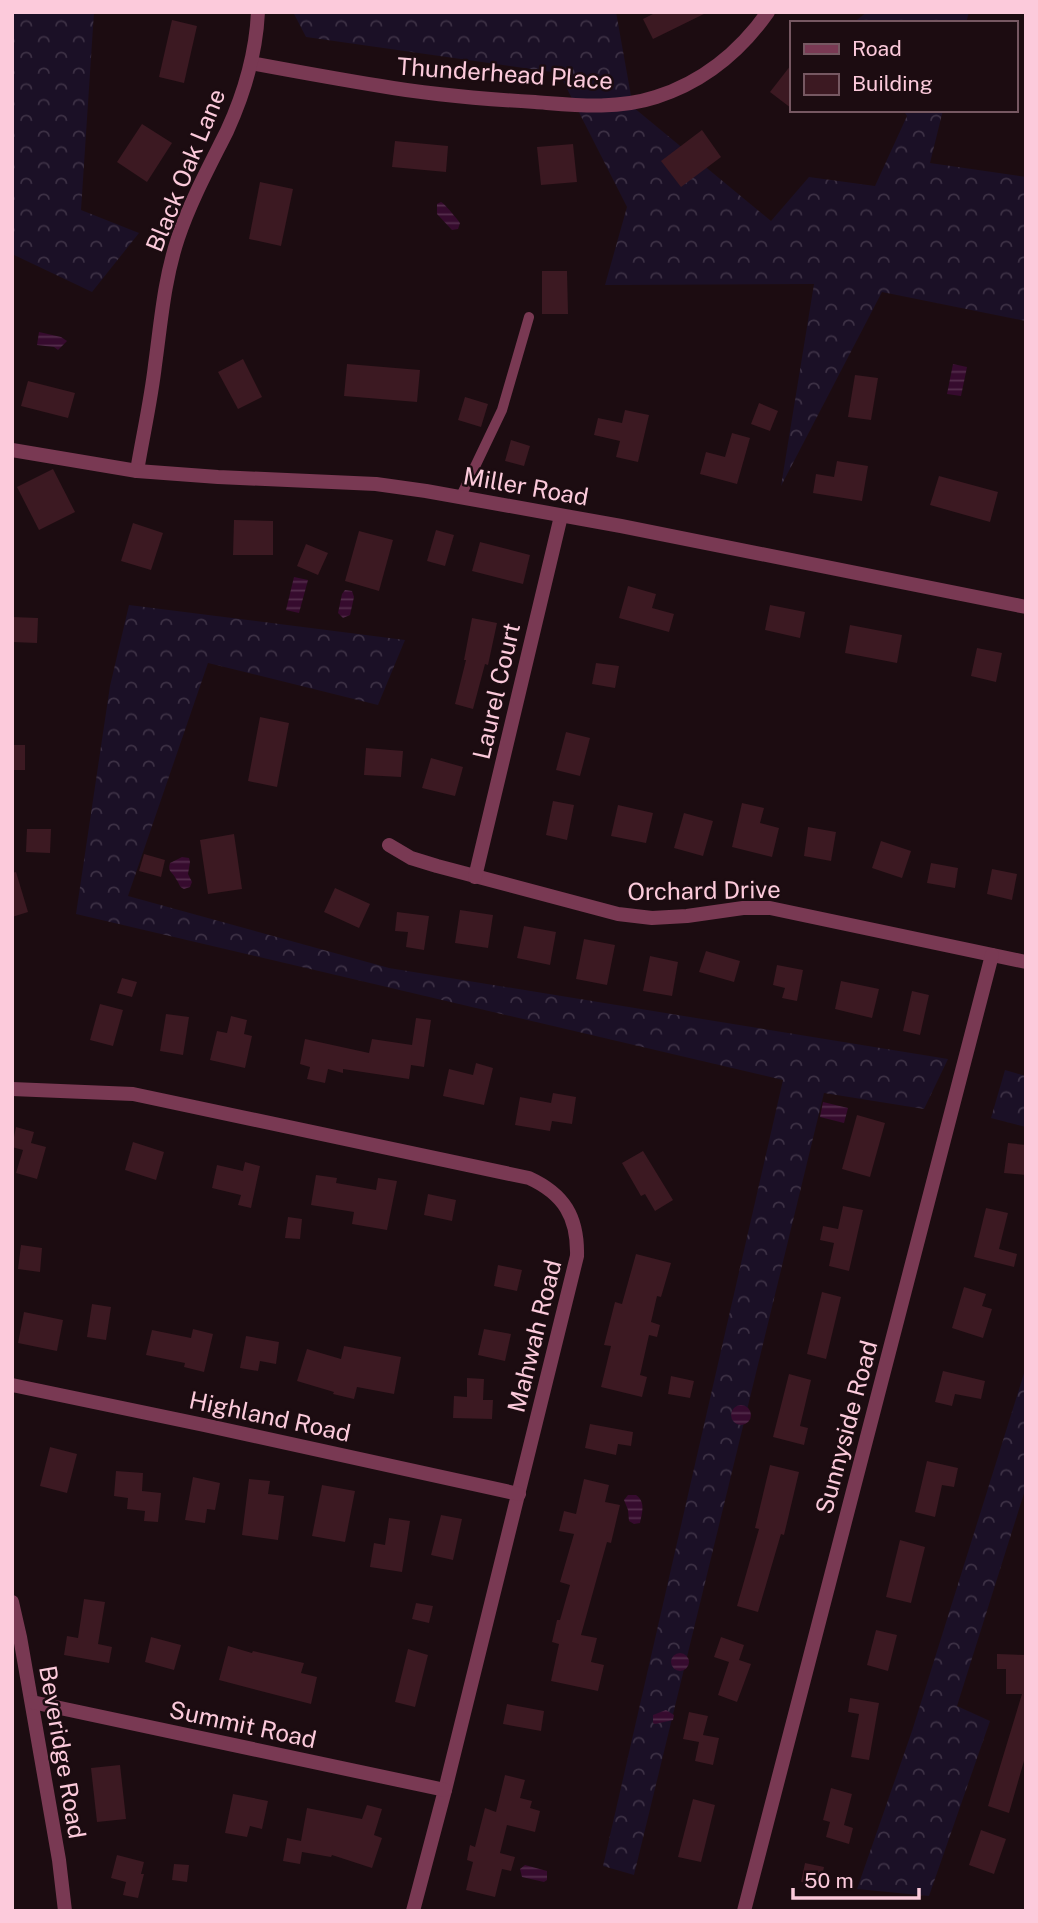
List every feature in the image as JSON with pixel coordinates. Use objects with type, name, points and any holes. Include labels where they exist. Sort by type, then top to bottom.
[{"type":"street","name":"Black Oak Lane","points":[[137,471],[166,282],[191,202],[228,129],[251,63],[258,12]]},
{"type":"street","name":"Thunderhead Place","points":[[251,63],[383,87],[478,98],[597,106],[626,104],[653,98],[705,75],[728,58],[750,36],[768,12]]},
{"type":"street","name":"Miller Road","points":[[12,450],[137,471],[376,484],[426,491],[621,526],[1026,607]]},
{"type":"street","name":"Laurel Court","points":[[475,877],[561,516]]},
{"type":"street","name":"Orchard Drive","points":[[389,845],[411,858],[618,914],[664,917],[743,908],[770,908],[1026,962]]},
{"type":"street","name":"Sunnyside Road","points":[[744,1911],[992,955]]},
{"type":"street","name":"Mahwah Road","points":[[12,1089],[133,1094],[529,1178],[543,1184],[557,1195],[575,1223],[577,1256],[413,1911]]},
{"type":"street","name":"Highland Road","points":[[12,1385],[519,1494]]},
{"type":"street","name":"Beveridge Road","points":[[12,1602],[32,1702],[65,1911]]},
{"type":"street","name":"Summit Road","points":[[32,1702],[445,1790]]},
{"type":"lane","points":[[460,498],[502,410],[529,317]]},
{"type":"green space","points":[[12,12],[94,12],[81,210],[139,233],[92,292],[12,254]]},
{"type":"green space","points":[[293,12],[616,12],[633,107],[771,221],[809,177],[875,186],[907,116],[904,112],[943,112],[930,163],[1026,177],[1026,321],[882,292],[781,486],[814,284],[605,285],[627,207],[559,73],[306,37]]},
{"type":"green space","points":[[867,12],[969,12],[967,21],[856,21]]},
{"type":"green space","points":[[129,605],[405,640],[378,705],[208,663],[128,896],[389,968],[948,1059],[924,1109],[824,1093],[634,1875],[603,1866],[783,1080],[76,914],[110,686]]},
{"type":"green space","points":[[1005,1070],[1026,1076],[1026,1127],[991,1118]]},
{"type":"green space","points":[[1026,1367],[1026,1487],[957,1706],[990,1721],[929,1896],[857,1889],[912,1731]]},
{"type":"shaded area","points":[[441,202],[460,223],[458,229],[452,230],[437,214],[437,204]]},
{"type":"shaded area","points":[[39,332],[67,341],[58,350],[37,345]]},
{"type":"shaded area","points":[[953,364],[967,367],[961,396],[947,394]]},
{"type":"shaded area","points":[[294,577],[308,580],[299,613],[286,610]]},
{"type":"shaded area","points":[[345,590],[352,591],[354,597],[350,615],[343,618],[338,613]]},
{"type":"shaded area","points":[[182,857],[189,858],[188,874],[192,882],[190,887],[184,889],[169,868],[170,863]]},
{"type":"shaded area","points":[[823,1102],[848,1108],[844,1123],[820,1117]]},
{"type":"shaded area","points":[[737,1405],[745,1405],[751,1415],[745,1425],[737,1425],[731,1419],[731,1411]]},
{"type":"shaded area","points":[[628,1495],[636,1495],[641,1501],[640,1523],[629,1521],[624,1500]]},
{"type":"shaded area","points":[[676,1653],[684,1653],[689,1662],[687,1669],[676,1671],[671,1666],[671,1658]]},
{"type":"shaded area","points":[[666,1710],[674,1715],[673,1720],[653,1723],[653,1715]]},
{"type":"shaded area","points":[[525,1865],[547,1871],[547,1880],[544,1882],[522,1877],[520,1869]]},
{"type":"building","points":[[657,12],[708,12],[653,39],[643,19]]},
{"type":"building","points":[[172,20],[197,26],[184,83],[159,77]]},
{"type":"building","points":[[790,66],[790,107],[770,92]]},
{"type":"building","points":[[142,124],[172,143],[147,182],[117,162]]},
{"type":"building","points":[[702,130],[721,157],[681,187],[661,161]]},
{"type":"building","points":[[395,141],[448,146],[446,172],[392,167]]},
{"type":"building","points":[[573,144],[577,182],[541,185],[537,147]]},
{"type":"building","points":[[260,182],[293,189],[281,246],[249,239]]},
{"type":"building","points":[[542,271],[567,271],[568,314],[542,314]]},
{"type":"building","points":[[243,359],[262,397],[238,409],[218,372]]},
{"type":"building","points":[[347,364],[420,370],[417,402],[344,396]]},
{"type":"building","points":[[855,375],[878,378],[871,420],[848,417]]},
{"type":"building","points":[[28,381],[75,393],[68,418],[21,406]]},
{"type":"building","points":[[465,397],[488,404],[481,427],[458,420]]},
{"type":"building","points":[[759,403],[778,411],[770,431],[751,424]]},
{"type":"building","points":[[625,410],[649,415],[638,462],[616,457],[620,441],[594,435],[598,418],[622,423]]},
{"type":"building","points":[[732,433],[750,438],[737,484],[700,474],[706,452],[725,457]]},
{"type":"building","points":[[511,440],[530,446],[524,466],[505,461]]},
{"type":"building","points":[[837,461],[868,466],[862,501],[813,493],[816,474],[834,477]]},
{"type":"building","points":[[53,469],[75,512],[39,530],[17,487]]},
{"type":"building","points":[[939,476],[998,492],[990,522],[930,505]]},
{"type":"building","points":[[234,520],[273,521],[273,555],[233,555]]},
{"type":"building","points":[[133,523],[163,533],[151,570],[121,561]]},
{"type":"building","points":[[436,530],[454,535],[445,566],[427,561]]},
{"type":"building","points":[[359,531],[393,540],[379,591],[345,581]]},
{"type":"building","points":[[480,542],[530,555],[523,584],[472,571]]},
{"type":"building","points":[[306,544],[328,553],[318,575],[297,566]]},
{"type":"building","points":[[628,586],[656,594],[652,608],[674,614],[669,632],[619,618]]},
{"type":"building","points":[[770,605],[805,612],[800,638],[765,630]]},
{"type":"building","points":[[12,617],[38,618],[37,643],[12,642]]},
{"type":"building","points":[[472,618],[497,623],[488,665],[485,664],[473,709],[455,704],[466,660]]},
{"type":"building","points":[[850,625],[902,635],[897,663],[845,653]]},
{"type":"building","points":[[977,648],[1002,653],[996,682],[971,676]]},
{"type":"building","points":[[596,663],[619,666],[615,688],[592,684]]},
{"type":"building","points":[[260,717],[289,723],[277,787],[248,781]]},
{"type":"building","points":[[566,732],[590,738],[580,776],[556,770]]},
{"type":"building","points":[[12,745],[25,745],[25,770],[12,770]]},
{"type":"building","points":[[366,748],[403,751],[401,777],[364,775]]},
{"type":"building","points":[[431,758],[463,767],[455,796],[422,788]]},
{"type":"building","points":[[553,801],[574,805],[567,840],[546,835]]},
{"type":"building","points":[[742,803],[764,808],[760,823],[779,828],[772,857],[732,847]]},
{"type":"building","points":[[618,805],[653,813],[646,843],[611,836]]},
{"type":"building","points":[[684,813],[713,821],[703,856],[674,848]]},
{"type":"building","points":[[808,827],[836,832],[831,861],[804,856]]},
{"type":"building","points":[[27,829],[51,829],[50,853],[26,852]]},
{"type":"building","points":[[234,834],[242,889],[208,894],[200,840]]},
{"type":"building","points":[[881,841],[911,851],[902,878],[872,868]]},
{"type":"building","points":[[144,854],[165,860],[161,877],[139,871]]},
{"type":"building","points":[[931,863],[958,868],[955,888],[927,883]]},
{"type":"building","points":[[992,869],[1017,874],[1012,900],[987,894]]},
{"type":"building","points":[[16,872],[28,912],[12,917],[12,873]]},
{"type":"building","points":[[335,888],[370,904],[359,928],[324,912]]},
{"type":"building","points":[[460,910],[493,915],[488,948],[455,943]]},
{"type":"building","points":[[397,912],[429,916],[424,950],[406,947],[408,932],[395,931]]},
{"type":"building","points":[[524,926],[556,932],[550,965],[517,958]]},
{"type":"building","points":[[584,939],[615,945],[607,985],[576,979]]},
{"type":"building","points":[[706,951],[740,961],[734,982],[699,972]]},
{"type":"building","points":[[650,956],[678,962],[672,996],[643,991]]},
{"type":"building","points":[[777,965],[803,970],[797,1001],[782,998],[785,988],[773,985]]},
{"type":"building","points":[[122,978],[137,982],[132,997],[117,993]]},
{"type":"building","points":[[841,981],[879,989],[872,1018],[835,1009]]},
{"type":"building","points":[[912,991],[929,995],[920,1035],[903,1031]]},
{"type":"building","points":[[100,1004],[123,1010],[113,1046],[90,1040]]},
{"type":"building","points":[[166,1014],[189,1017],[183,1055],[160,1051]]},
{"type":"building","points":[[231,1016],[247,1020],[244,1034],[252,1036],[245,1068],[210,1060],[217,1031],[227,1033]]},
{"type":"building","points":[[416,1018],[431,1020],[424,1067],[411,1065],[409,1079],[343,1069],[343,1073],[328,1069],[325,1083],[307,1079],[310,1067],[300,1064],[305,1039],[369,1053],[372,1039],[412,1045]]},
{"type":"building","points":[[476,1063],[493,1068],[484,1105],[443,1096],[449,1069],[473,1075]]},
{"type":"building","points":[[553,1093],[576,1097],[572,1124],[552,1121],[550,1131],[515,1125],[520,1097],[551,1103]]},
{"type":"building","points":[[857,1115],[885,1123],[870,1177],[842,1169]]},
{"type":"building","points":[[16,1127],[34,1132],[31,1143],[46,1147],[37,1179],[16,1173],[23,1150],[12,1147]]},
{"type":"building","points":[[133,1142],[164,1152],[156,1180],[125,1170]]},
{"type":"building","points":[[1008,1143],[1026,1145],[1026,1175],[1004,1173]]},
{"type":"building","points":[[643,1151],[673,1200],[655,1211],[645,1194],[641,1196],[622,1163]]},
{"type":"building","points":[[245,1162],[260,1166],[251,1208],[238,1205],[241,1195],[212,1188],[217,1165],[243,1171]]},
{"type":"building","points":[[316,1175],[337,1178],[336,1183],[376,1190],[378,1178],[397,1181],[387,1230],[352,1224],[354,1212],[311,1205]]},
{"type":"building","points":[[428,1194],[456,1200],[452,1221],[424,1215]]},
{"type":"building","points":[[843,1206],[863,1210],[849,1271],[829,1266],[834,1243],[820,1240],[823,1226],[838,1229]]},
{"type":"building","points":[[986,1208],[1008,1213],[999,1249],[1017,1254],[1014,1267],[974,1257]]},
{"type":"building","points":[[288,1217],[302,1219],[300,1239],[285,1238]]},
{"type":"building","points":[[21,1245],[42,1248],[40,1272],[18,1269]]},
{"type":"building","points":[[636,1254],[671,1263],[661,1297],[657,1296],[651,1322],[660,1325],[657,1337],[649,1335],[640,1375],[647,1377],[642,1397],[601,1387],[611,1346],[604,1345],[615,1302],[622,1304]]},
{"type":"building","points":[[498,1265],[522,1270],[517,1291],[494,1286]]},
{"type":"building","points":[[964,1287],[986,1294],[982,1306],[992,1309],[983,1338],[952,1328]]},
{"type":"building","points":[[822,1292],[841,1297],[826,1359],[807,1354]]},
{"type":"building","points":[[92,1304],[111,1307],[106,1340],[87,1337]]},
{"type":"building","points":[[24,1312],[63,1320],[57,1351],[18,1343]]},
{"type":"building","points":[[193,1329],[213,1334],[204,1372],[184,1367],[185,1363],[146,1355],[152,1330],[191,1338]]},
{"type":"building","points":[[484,1329],[511,1334],[505,1361],[478,1355]]},
{"type":"building","points":[[246,1336],[279,1342],[276,1364],[260,1361],[258,1371],[240,1368]]},
{"type":"building","points":[[344,1346],[401,1357],[394,1394],[357,1387],[354,1399],[297,1381],[307,1349],[341,1359]]},
{"type":"building","points":[[943,1371],[985,1381],[981,1399],[955,1394],[952,1406],[935,1402]]},
{"type":"building","points":[[789,1374],[811,1380],[800,1426],[808,1428],[804,1445],[773,1437]]},
{"type":"building","points":[[671,1376],[694,1381],[690,1398],[668,1394]]},
{"type":"building","points":[[467,1378],[484,1379],[483,1400],[493,1400],[492,1419],[453,1418],[454,1396],[467,1397]]},
{"type":"building","points":[[590,1424],[633,1432],[631,1446],[618,1444],[616,1455],[585,1448]]},
{"type":"building","points":[[50,1447],[77,1454],[67,1493],[40,1486]]},
{"type":"building","points":[[927,1461],[958,1468],[954,1487],[942,1485],[935,1517],[915,1512]]},
{"type":"building","points":[[770,1465],[799,1472],[784,1535],[781,1534],[758,1612],[737,1606],[759,1529],[755,1528]]},
{"type":"building","points":[[116,1471],[143,1473],[142,1491],[161,1493],[158,1522],[144,1521],[145,1511],[127,1509],[128,1498],[114,1496]]},
{"type":"building","points":[[193,1477],[220,1483],[215,1510],[207,1509],[205,1523],[185,1520]]},
{"type":"building","points":[[249,1479],[270,1481],[268,1494],[284,1496],[278,1540],[242,1535]]},
{"type":"building","points":[[584,1479],[609,1485],[605,1502],[620,1505],[611,1543],[607,1542],[581,1635],[597,1638],[591,1662],[604,1665],[598,1691],[551,1681],[559,1644],[552,1642],[570,1585],[560,1582],[574,1534],[559,1531],[564,1511],[576,1514]]},
{"type":"building","points":[[322,1485],[355,1491],[345,1542],[312,1536]]},
{"type":"building","points":[[441,1515],[462,1519],[453,1560],[431,1555]]},
{"type":"building","points":[[389,1518],[410,1521],[402,1572],[370,1567],[374,1543],[385,1545]]},
{"type":"building","points":[[900,1540],[925,1547],[911,1603],[886,1597]]},
{"type":"building","points":[[84,1599],[105,1602],[98,1644],[112,1647],[109,1663],[64,1655],[67,1636],[78,1638]]},
{"type":"building","points":[[416,1603],[433,1606],[429,1623],[412,1619]]},
{"type":"building","points":[[876,1630],[897,1635],[888,1671],[867,1665]]},
{"type":"building","points":[[151,1637],[181,1645],[174,1670],[145,1662]]},
{"type":"building","points":[[721,1637],[744,1645],[739,1660],[751,1664],[737,1702],[718,1695],[729,1662],[714,1657]]},
{"type":"building","points":[[228,1646],[304,1663],[301,1673],[317,1677],[311,1704],[219,1680]]},
{"type":"building","points":[[408,1649],[428,1655],[415,1707],[395,1702]]},
{"type":"building","points":[[997,1654],[1026,1655],[1026,1754],[1009,1813],[988,1806],[1022,1694],[1006,1694],[1006,1669],[997,1669]]},
{"type":"building","points":[[850,1698],[879,1703],[869,1760],[851,1757],[859,1714],[848,1712]]},
{"type":"building","points":[[507,1704],[544,1711],[541,1731],[503,1724]]},
{"type":"building","points":[[689,1712],[708,1716],[703,1735],[719,1738],[713,1765],[695,1761],[699,1742],[683,1739]]},
{"type":"building","points":[[120,1765],[126,1819],[97,1822],[91,1768]]},
{"type":"building","points":[[505,1775],[525,1780],[520,1798],[532,1801],[530,1808],[540,1811],[535,1832],[507,1825],[500,1853],[515,1857],[511,1871],[502,1869],[495,1897],[466,1890],[473,1862],[467,1860],[470,1845],[475,1847],[485,1808],[496,1812]]},
{"type":"building","points":[[831,1788],[852,1794],[844,1825],[853,1828],[849,1844],[826,1837],[830,1822],[823,1820]]},
{"type":"building","points":[[233,1794],[268,1801],[262,1829],[250,1826],[247,1837],[225,1833]]},
{"type":"building","points":[[693,1799],[715,1805],[701,1862],[678,1857]]},
{"type":"building","points":[[367,1805],[382,1809],[374,1835],[382,1838],[372,1868],[332,1855],[302,1852],[300,1864],[283,1861],[287,1838],[301,1841],[307,1808],[362,1819]]},
{"type":"building","points":[[981,1830],[1006,1839],[994,1874],[969,1865]]},
{"type":"building","points":[[117,1855],[144,1862],[138,1898],[123,1895],[126,1882],[111,1878]]},
{"type":"building","points":[[805,1863],[824,1867],[820,1886],[801,1882]]},
{"type":"building","points":[[174,1864],[189,1865],[187,1882],[172,1880]]}]
